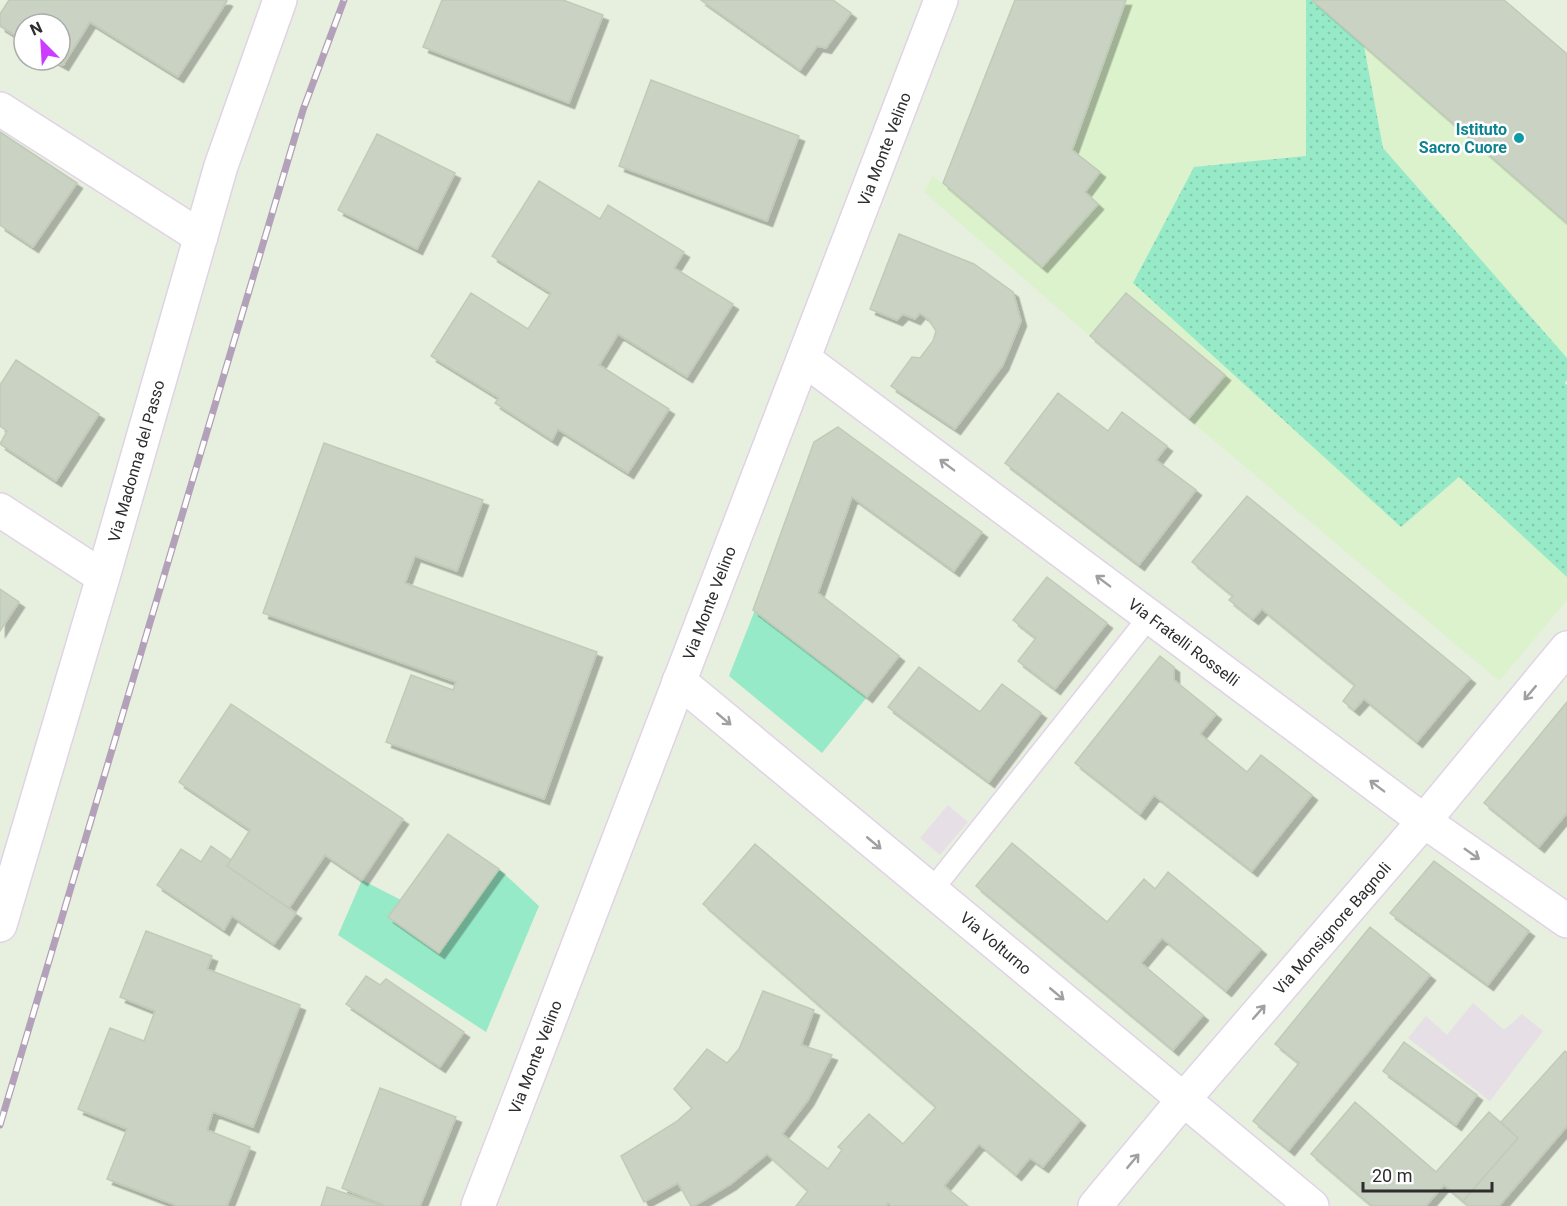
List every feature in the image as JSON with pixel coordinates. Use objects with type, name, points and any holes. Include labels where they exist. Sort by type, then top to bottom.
[{"type":"street","name":"Via Monte Velino","points":[[478,1206],[941,0]]},
{"type":"street","name":"Via Madonna del Passo","points":[[0,924],[221,166],[272,3]]},
{"type":"street","points":[[0,109],[201,237]]},
{"type":"street","name":"Via Fratelli Rosselli","points":[[804,358],[1424,821],[1567,921]]},
{"type":"street","points":[[0,510],[103,577]]},
{"type":"street","name":"Via Monsignore Bagnoli","points":[[1095,1206],[1184,1099],[1424,821],[1567,648]]},
{"type":"street","name":"Via Volturno","points":[[679,681],[1312,1206]]},
{"type":"lane","points":[[932,890],[1150,616]]},
{"type":"shaded area","points":[[1126,0],[1312,0],[1567,223],[1567,380],[1565,383],[1567,385],[1567,600],[1499,681],[1090,336],[924,192],[933,176],[1042,267],[1098,204],[1085,192],[1100,172],[1072,150]]},
{"type":"shaded area","points":[[1306,0],[1312,0],[1364,46],[1383,148],[1567,358],[1565,383],[1567,385],[1567,577],[1459,477],[1401,527],[1133,283],[1194,167],[1306,156]]},
{"type":"shaded area","points":[[755,610],[867,697],[822,753],[729,676]]},
{"type":"shaded area","points":[[948,805],[968,822],[940,855],[920,838]]},
{"type":"shaded area","points":[[499,869],[539,906],[486,1032],[338,935],[362,880],[401,900],[388,917],[439,953]]},
{"type":"shaded area","points":[[1473,1003],[1504,1030],[1522,1014],[1543,1031],[1490,1101],[1408,1038],[1426,1016],[1447,1035]]},
{"type":"building","points":[[9,0],[227,1],[178,77],[90,22],[72,51],[72,12],[12,12],[12,34],[0,26],[0,14]]},
{"type":"building","points":[[442,0],[563,0],[603,15],[569,103],[423,47]]},
{"type":"building","points":[[701,0],[833,0],[851,13],[826,48],[817,46],[800,70]]},
{"type":"building","points":[[1015,0],[1126,0],[1072,150],[1100,172],[1085,192],[1098,204],[1042,267],[943,183]]},
{"type":"building","name":"Istituto Sacro Cuore","points":[[1312,0],[1504,0],[1567,54],[1567,223]]},
{"type":"building","points":[[651,80],[799,136],[767,221],[619,166]]},
{"type":"building","points":[[0,132],[77,183],[33,247],[0,225]]},
{"type":"building","points":[[377,134],[455,173],[417,249],[338,210]]},
{"type":"building","points":[[539,181],[600,219],[608,205],[684,252],[674,268],[733,304],[687,377],[618,334],[599,365],[669,409],[628,473],[558,429],[552,440],[495,403],[499,398],[431,356],[471,293],[528,329],[551,293],[492,256]]},
{"type":"building","points":[[899,234],[974,264],[1013,292],[1021,321],[1003,365],[955,429],[891,386],[912,357],[920,358],[933,341],[936,331],[929,320],[920,313],[915,319],[903,314],[897,320],[870,309]]},
{"type":"building","points":[[1126,293],[1225,375],[1189,418],[1090,336]]},
{"type":"building","points":[[16,360],[99,414],[56,481],[0,444],[7,431],[0,426],[0,385]]},
{"type":"building","points":[[1058,393],[1108,431],[1122,412],[1167,446],[1156,460],[1196,490],[1139,565],[1005,463]]},
{"type":"building","points":[[838,427],[982,532],[954,571],[852,497],[818,593],[899,656],[867,697],[753,610],[814,442]]},
{"type":"building","points":[[324,443],[483,500],[457,571],[415,556],[405,583],[597,652],[544,799],[386,742],[411,675],[453,690],[456,682],[263,613]]},
{"type":"building","points":[[1247,496],[1470,678],[1417,742],[1364,699],[1354,710],[1343,701],[1355,685],[1262,609],[1253,619],[1229,600],[1233,596],[1192,562]]},
{"type":"building","points":[[1047,577],[1107,623],[1055,689],[1018,661],[1036,638],[1013,620]]},
{"type":"building","points":[[0,589],[19,602],[0,631]]},
{"type":"building","points":[[1160,656],[1174,667],[1174,680],[1216,714],[1200,734],[1247,772],[1261,755],[1312,795],[1252,871],[1154,795],[1140,814],[1075,763]]},
{"type":"building","points":[[919,667],[980,712],[1002,684],[1041,713],[989,782],[888,707]]},
{"type":"building","points":[[1567,702],[1567,813],[1539,847],[1484,803]]},
{"type":"building","points":[[231,704],[403,819],[362,880],[325,855],[289,908],[227,866],[250,830],[179,782]]},
{"type":"building","points":[[448,834],[499,869],[439,953],[388,917]]},
{"type":"building","points":[[1012,843],[1107,922],[1144,879],[1155,889],[1168,872],[1261,949],[1226,991],[1162,938],[1141,963],[1203,1015],[1173,1050],[976,886]]},
{"type":"building","points":[[755,844],[1080,1120],[1043,1167],[1030,1158],[1016,1175],[979,1144],[944,1186],[968,1206],[891,1206],[888,1203],[886,1206],[796,1206],[808,1191],[767,1154],[731,1184],[694,1206],[691,1206],[678,1183],[644,1202],[621,1156],[676,1122],[692,1108],[674,1089],[707,1049],[727,1063],[739,1049],[763,991],[814,1010],[801,1045],[832,1055],[808,1100],[782,1134],[828,1169],[842,1150],[838,1147],[869,1114],[903,1144],[936,1107],[703,904]]},
{"type":"building","points":[[211,846],[231,860],[227,866],[296,913],[274,944],[232,916],[224,930],[157,885],[181,849],[201,862]]},
{"type":"building","points":[[1434,861],[1529,931],[1488,985],[1390,913]]},
{"type":"building","points":[[1370,927],[1430,975],[1289,1150],[1253,1121],[1299,1063],[1275,1044]]},
{"type":"building","points":[[146,931],[212,956],[207,969],[300,1005],[253,1127],[213,1112],[207,1130],[250,1147],[227,1206],[178,1206],[107,1179],[127,1129],[78,1109],[110,1028],[144,1041],[155,1011],[120,997]]},
{"type":"building","points":[[366,976],[380,985],[386,979],[464,1032],[440,1067],[346,1004]]},
{"type":"building","points":[[1404,1042],[1477,1095],[1456,1125],[1383,1071]]},
{"type":"building","points":[[1565,1051],[1567,1053],[1567,1126],[1499,1206],[1468,1206],[1463,1201],[1518,1138],[1501,1122]]},
{"type":"building","points":[[380,1088],[456,1117],[420,1206],[386,1206],[342,1188]]},
{"type":"building","points":[[1355,1102],[1436,1172],[1489,1112],[1518,1138],[1463,1201],[1444,1185],[1426,1206],[1372,1206],[1311,1154]]},
{"type":"building","points":[[327,1187],[382,1206],[321,1206]]},
{"type":"railway","points":[[0,1125],[303,110],[344,0]]},
{"type":"place","name":"Istituto Sacro Cuore","points":[[1519,138]]}]
